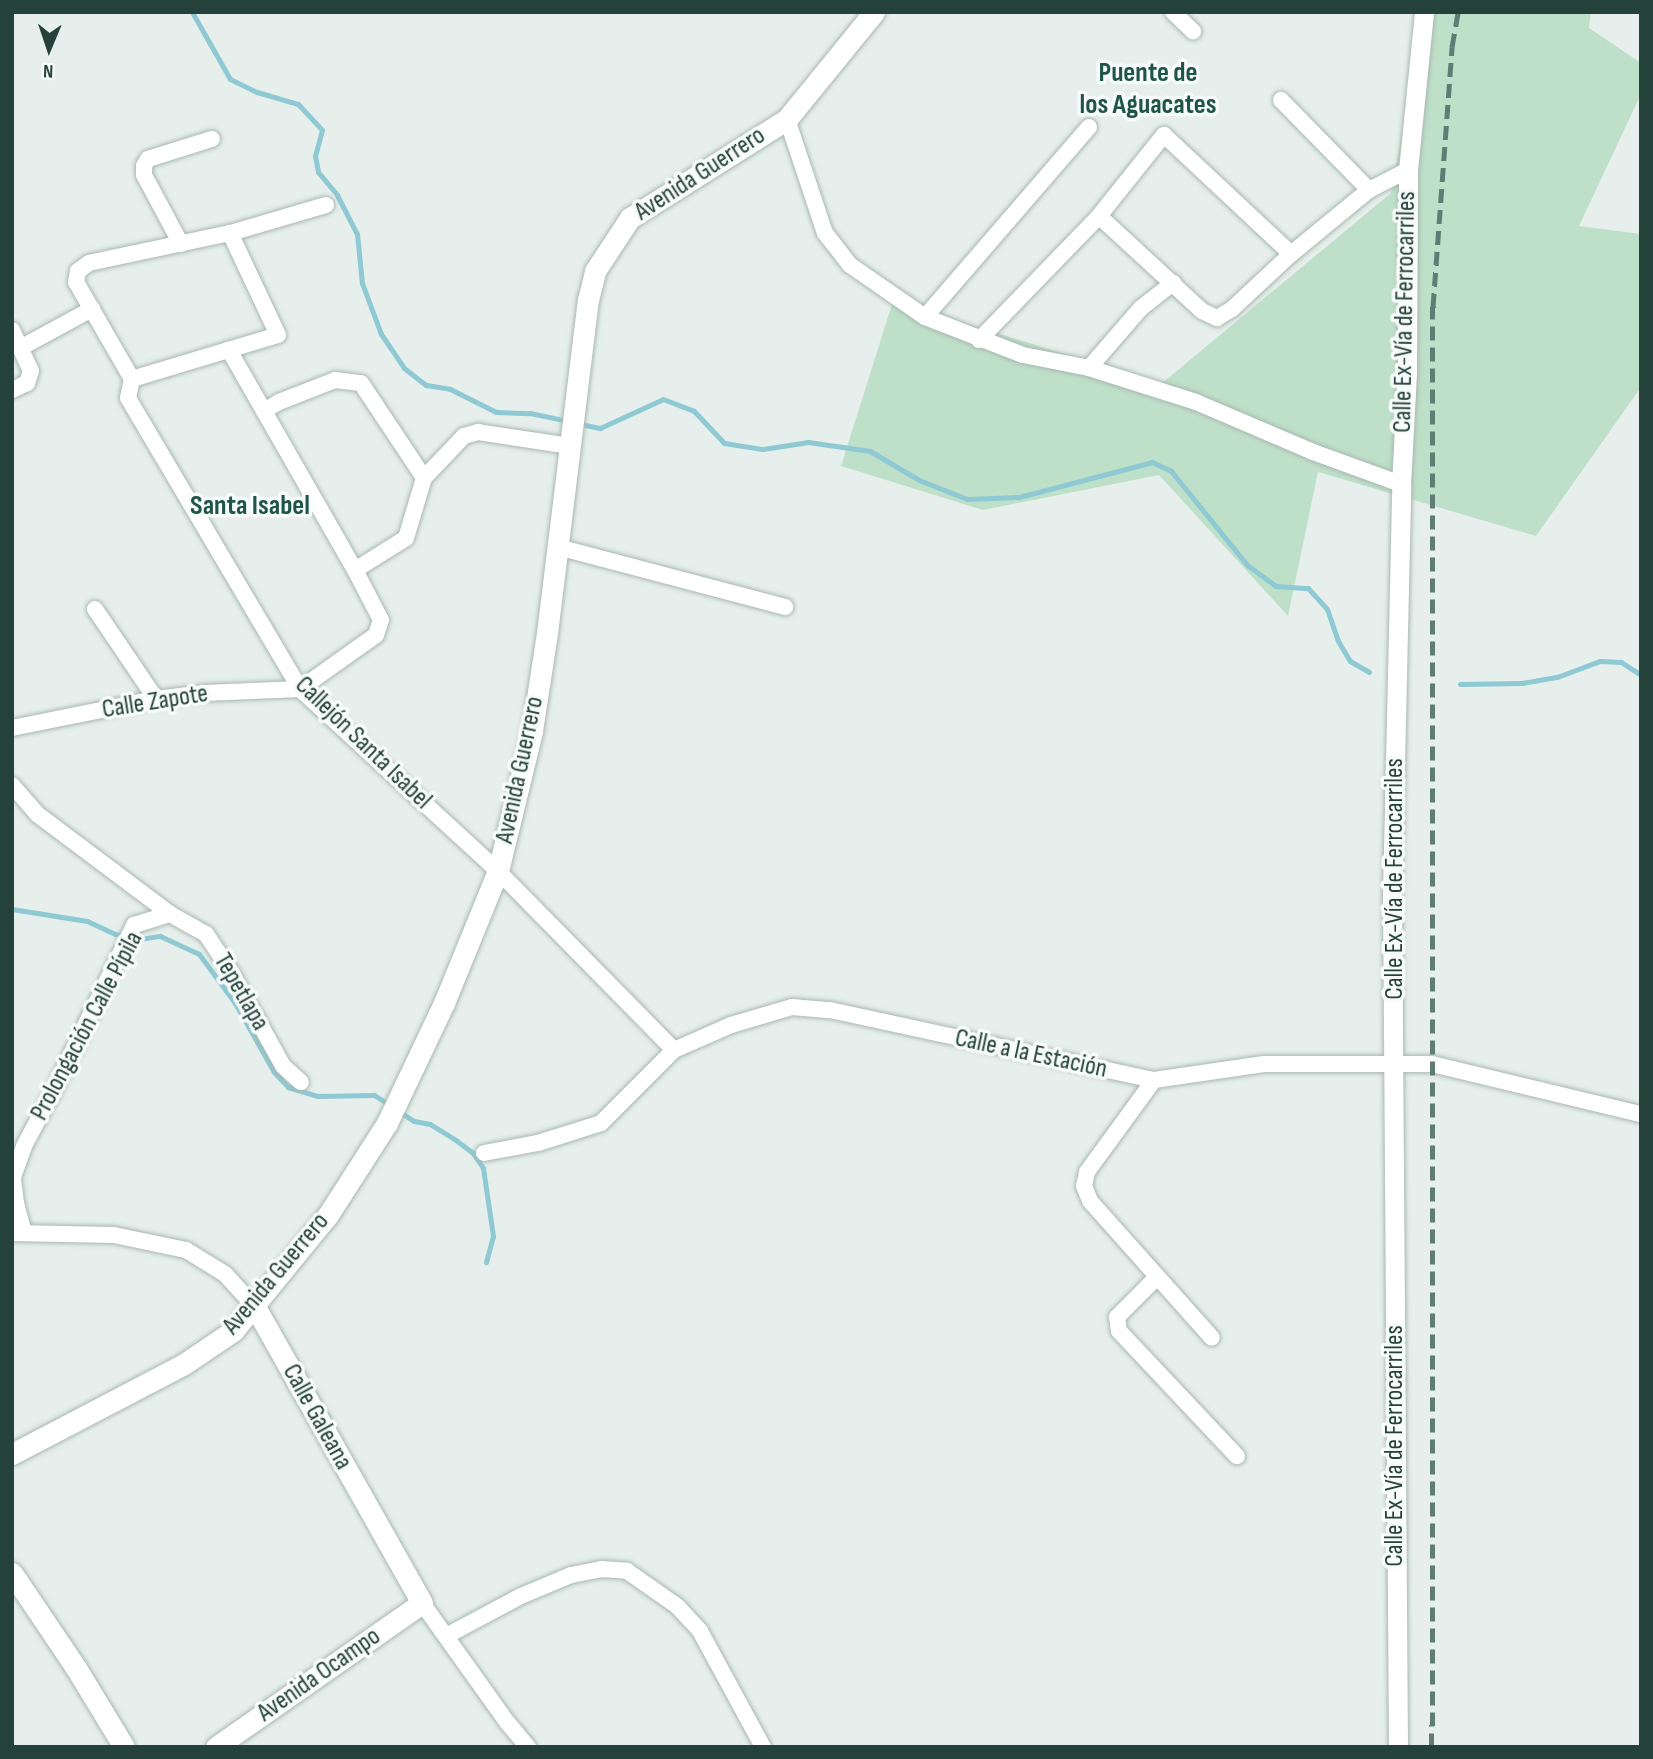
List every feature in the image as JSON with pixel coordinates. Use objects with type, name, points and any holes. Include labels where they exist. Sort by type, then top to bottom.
[{"type":"main road","name":"Avenida Guerrero","points":[[12,1454],[184,1364],[233,1331],[328,1215],[387,1123],[444,1003],[498,871],[532,731],[588,300],[595,271],[630,218],[787,119],[874,12]]},
{"type":"main road","name":"Calle Galeana","points":[[255,1307],[422,1603]]},
{"type":"main road","points":[[12,1573],[124,1747]]},
{"type":"main road","name":"Avenida Ocampo","points":[[216,1747],[422,1603]]},
{"type":"street","points":[[1173,12],[1193,31]]},
{"type":"street","name":"Calle Ex-Vía de Ferrocarriles","points":[[1398,1747],[1392,896],[1401,484],[1407,374],[1408,170],[1424,12]]},
{"type":"street","points":[[1281,100],[1369,190]]},
{"type":"street","points":[[787,119],[825,233],[850,265],[925,317],[1023,355],[1089,368],[1196,402],[1313,452],[1401,484]]},
{"type":"street","points":[[925,317],[1089,127]]},
{"type":"street","points":[[979,340],[1098,216],[1164,135],[1291,254]]},
{"type":"street","points":[[212,139],[148,159],[144,166],[144,175],[181,244],[230,233],[326,205]]},
{"type":"street","points":[[1098,216],[1202,311],[1217,318],[1232,309],[1291,254],[1369,190],[1408,170]]},
{"type":"street","points":[[132,379],[278,335],[230,233]]},
{"type":"street","name":"Callejón Santa Isabel","points":[[181,244],[89,263],[78,271],[76,282],[132,379],[128,398],[300,689],[498,871]]},
{"type":"street","points":[[1089,368],[1141,308],[1172,284]]},
{"type":"street","points":[[22,347],[92,309]]},
{"type":"street","points":[[12,330],[31,371],[27,383],[12,390]]},
{"type":"street","points":[[229,350],[381,620],[376,635],[300,689]]},
{"type":"street","points":[[264,411],[279,402],[335,380],[361,383],[424,478]]},
{"type":"street","points":[[355,570],[406,538],[424,478],[464,436],[478,432],[571,440]]},
{"type":"street","points":[[558,547],[785,607]]},
{"type":"street","points":[[95,609],[156,699]]},
{"type":"street","name":"Calle Zapote","points":[[12,728],[156,699],[204,693],[300,689]]},
{"type":"street","name":"Prolongación Calle Pípila","points":[[12,785],[37,814],[170,914]]},
{"type":"street","points":[[484,1153],[538,1143],[601,1123],[674,1050],[498,871]]},
{"type":"street","name":"Prolongación Calle Pípila","points":[[18,1233],[13,1177],[24,1146],[134,925],[170,914]]},
{"type":"street","name":"Tepetlapa","points":[[170,914],[205,933],[232,972],[283,1066],[301,1082]]},
{"type":"street","name":"Calle a la Estación","points":[[674,1050],[731,1025],[792,1007],[830,1010],[1154,1080],[1264,1064],[1432,1065],[1641,1114]]},
{"type":"street","points":[[1154,1080],[1087,1172],[1084,1186],[1090,1201],[1212,1338]]},
{"type":"street","name":"Calle Galeana","points":[[18,1233],[114,1235],[186,1250],[225,1274],[255,1307]]},
{"type":"street","points":[[1157,1277],[1117,1317],[1119,1331],[1237,1456]]},
{"type":"street","points":[[446,1636],[522,1596],[571,1575],[601,1569],[627,1571],[677,1606],[700,1631],[763,1747]]},
{"type":"street","name":"Calle Galeana","points":[[422,1603],[507,1723],[528,1747]]},
{"type":"green space","points":[[1424,12],[1591,12],[1589,28],[1641,63],[1641,94],[1579,226],[1641,234],[1641,387],[1536,536],[1318,472],[1288,616],[1159,475],[983,510],[841,466],[893,301],[1161,384],[1391,193]]},
{"type":"waterway","points":[[192,12],[230,79],[257,92],[298,104],[322,130],[315,156],[318,172],[337,195],[357,234],[362,283],[381,334],[404,368],[426,385],[450,389],[496,412],[530,413],[567,421]]},
{"type":"waterway","points":[[576,423],[600,428],[663,399],[694,411],[724,443],[763,449],[808,442],[870,451],[919,480],[967,499],[1019,497],[1152,462],[1171,471],[1247,565],[1276,586],[1308,588],[1327,609],[1338,641],[1350,661],[1369,672]]},
{"type":"waterway","points":[[1460,684],[1522,683],[1557,677],[1600,661],[1621,662],[1641,675]]},
{"type":"waterway","points":[[12,909],[87,921],[115,934],[140,939],[160,936],[199,954],[235,1003],[274,1072],[288,1087],[318,1096],[374,1095],[390,1105]]},
{"type":"waterway","points":[[398,1111],[414,1121],[430,1124],[457,1141],[473,1153],[483,1168],[493,1236],[486,1262]]},
{"type":"railway","points":[[1432,1747],[1433,307],[1452,47],[1458,12]]},
{"type":"district","name":"Puente de los Aguacates","points":[[1148,89]]},
{"type":"district","name":"Santa Isabel","points":[[250,506]]}]
